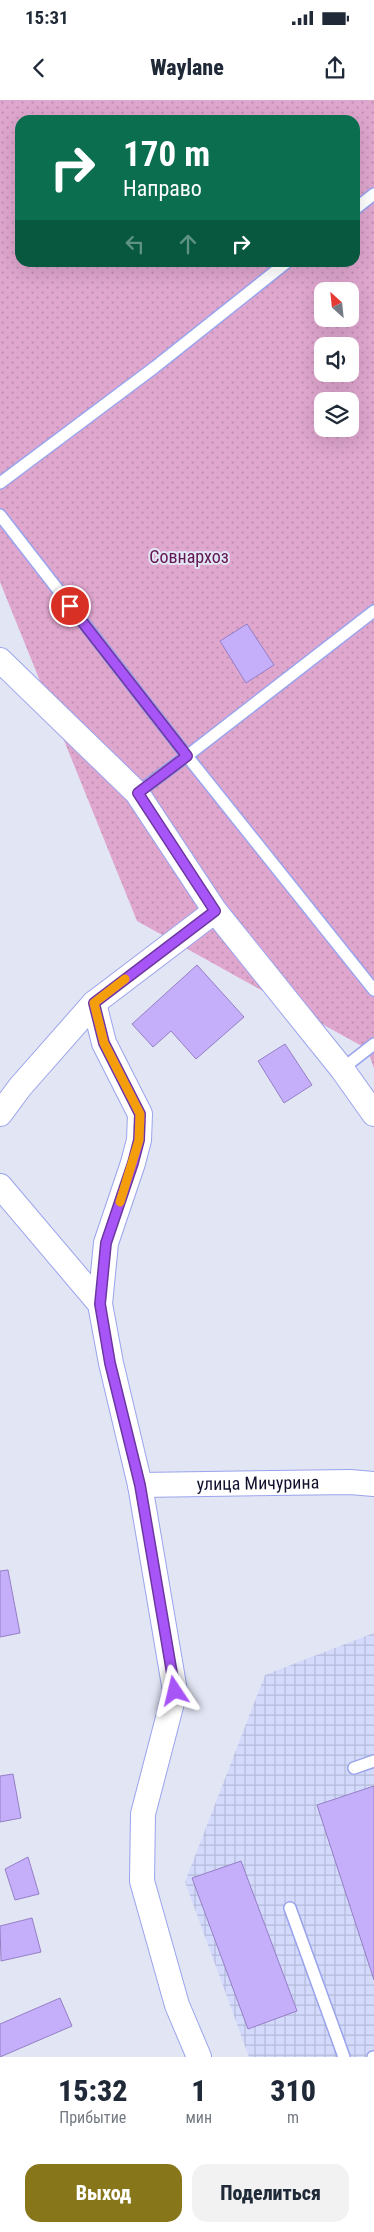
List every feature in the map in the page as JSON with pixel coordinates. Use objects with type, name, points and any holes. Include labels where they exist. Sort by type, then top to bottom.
[{"type":"street","points":[[0,660],[138,793],[215,911],[342,1068],[374,1114]]},
{"type":"street","points":[[0,1114],[20,1087],[94,1003],[215,911]]},
{"type":"street","points":[[94,1003],[104,1043],[140,1114],[139,1140],[133,1163],[106,1243],[100,1304],[110,1363],[140,1485],[175,1691],[143,1814],[142,1880],[177,2005],[199,2057]]},
{"type":"street","points":[[0,1186],[100,1304]]},
{"type":"street","name":"улица Мичурина","points":[[140,1485],[350,1482],[374,1484]]},
{"type":"lane","points":[[360,205],[374,194]]},
{"type":"lane","points":[[0,483],[155,367],[281,267]]},
{"type":"lane","points":[[0,515],[187,756],[374,990]]},
{"type":"lane","points":[[138,793],[374,611]]},
{"type":"lane","points":[[342,1068],[374,1044]]},
{"type":"lane","points":[[354,1768],[374,1761]]},
{"type":"lane","points":[[290,1908],[344,2057]]},
{"type":"shaded area","points":[[374,1633],[374,2057],[249,2057],[185,1882],[265,1675]]},
{"type":"green space","name":"Совнархоз","points":[[0,100],[374,100],[374,1068],[367,1049],[137,921],[0,582]]},
{"type":"building","points":[[247,624],[274,665],[246,683],[220,641]]},
{"type":"building","points":[[197,965],[244,1017],[196,1059],[171,1031],[153,1047],[132,1024]]},
{"type":"building","points":[[285,1044],[312,1085],[284,1103],[258,1061]]},
{"type":"building","points":[[8,1570],[20,1633],[0,1637],[0,1571]]},
{"type":"building","points":[[13,1774],[21,1818],[0,1822],[0,1776]]},
{"type":"building","points":[[374,1786],[374,1980],[317,1805]]},
{"type":"building","points":[[28,1857],[39,1894],[15,1900],[5,1869]]},
{"type":"building","points":[[241,1861],[297,2011],[248,2029],[192,1878]]},
{"type":"building","points":[[32,1918],[41,1952],[1,1961],[0,1926]]},
{"type":"building","points":[[60,1998],[72,2026],[0,2057],[0,2024]]},
{"type":"slow traffic","points":[[120,1202],[139,1140],[140,1114],[104,1043],[94,1003],[125,979]]},
{"type":"route","points":[[70,606],[187,756],[138,793],[215,911],[94,1003],[104,1043],[140,1114],[139,1140],[133,1163],[106,1243],[100,1304],[110,1363],[140,1485],[175,1691]]}]
